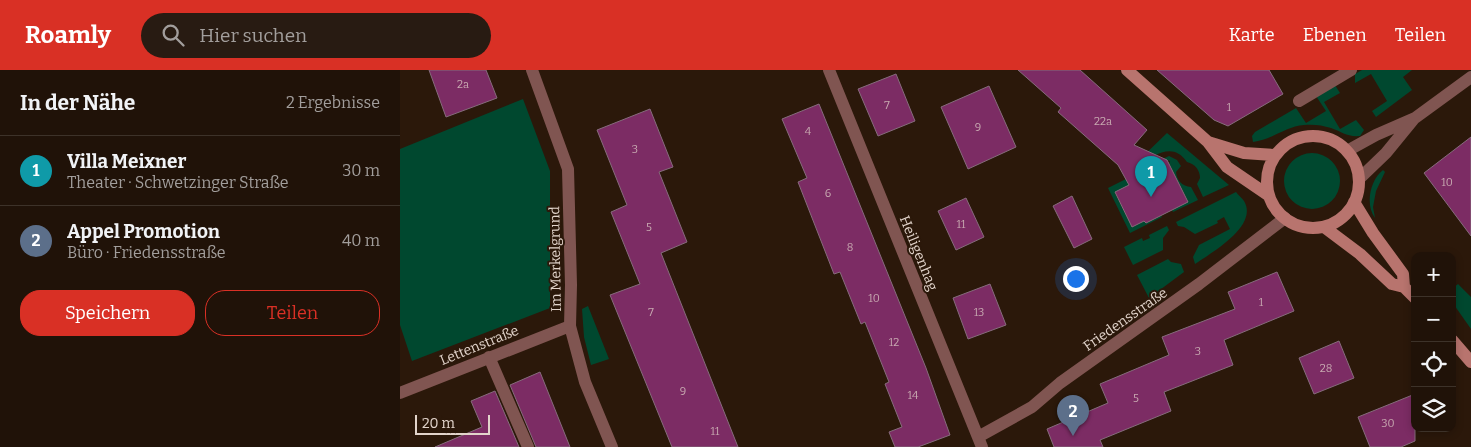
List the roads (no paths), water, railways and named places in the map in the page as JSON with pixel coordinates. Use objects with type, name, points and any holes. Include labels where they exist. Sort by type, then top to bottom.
[{"type":"main road","points":[[1127,70],[1208,142],[1227,167],[1268,195]]},
{"type":"main road","points":[[1310,135],[1324,136],[1337,142],[1347,151],[1356,164],[1359,179],[1358,191],[1347,213],[1336,221],[1324,226],[1304,227],[1294,224],[1274,208],[1268,195],[1266,181],[1268,168],[1274,155],[1284,145],[1296,138],[1310,135]]},
{"type":"main road","points":[[1208,142],[1244,153],[1274,155]]},
{"type":"main road","points":[[1354,202],[1373,233],[1403,274],[1404,287]]},
{"type":"main road","points":[[1324,226],[1360,254],[1392,284],[1404,287],[1414,297]]},
{"type":"main road","points":[[1454,342],[1471,362]]},
{"type":"street","name":"Im Merkelgrund","points":[[532,70],[568,170],[571,285],[570,326],[585,382],[612,447]]},
{"type":"street","name":"Heiligenhag","points":[[829,70],[980,442]]},
{"type":"street","points":[[1299,101],[1351,70]]},
{"type":"street","points":[[1347,151],[1376,135],[1415,118],[1471,78]]},
{"type":"street","points":[[1359,179],[1386,153],[1415,118]]},
{"type":"street","name":"Friedensstraße","points":[[980,442],[1032,407],[1060,383],[1199,284],[1285,218]]},
{"type":"street","name":"Lettenstraße","points":[[400,393],[570,326]]},
{"type":"street","points":[[489,357],[528,447]]},
{"type":"place","name":"Villa Meixner","points":[[1151,197]]},
{"type":"place","name":"Appel Promotion","points":[[1073,436]]}]
